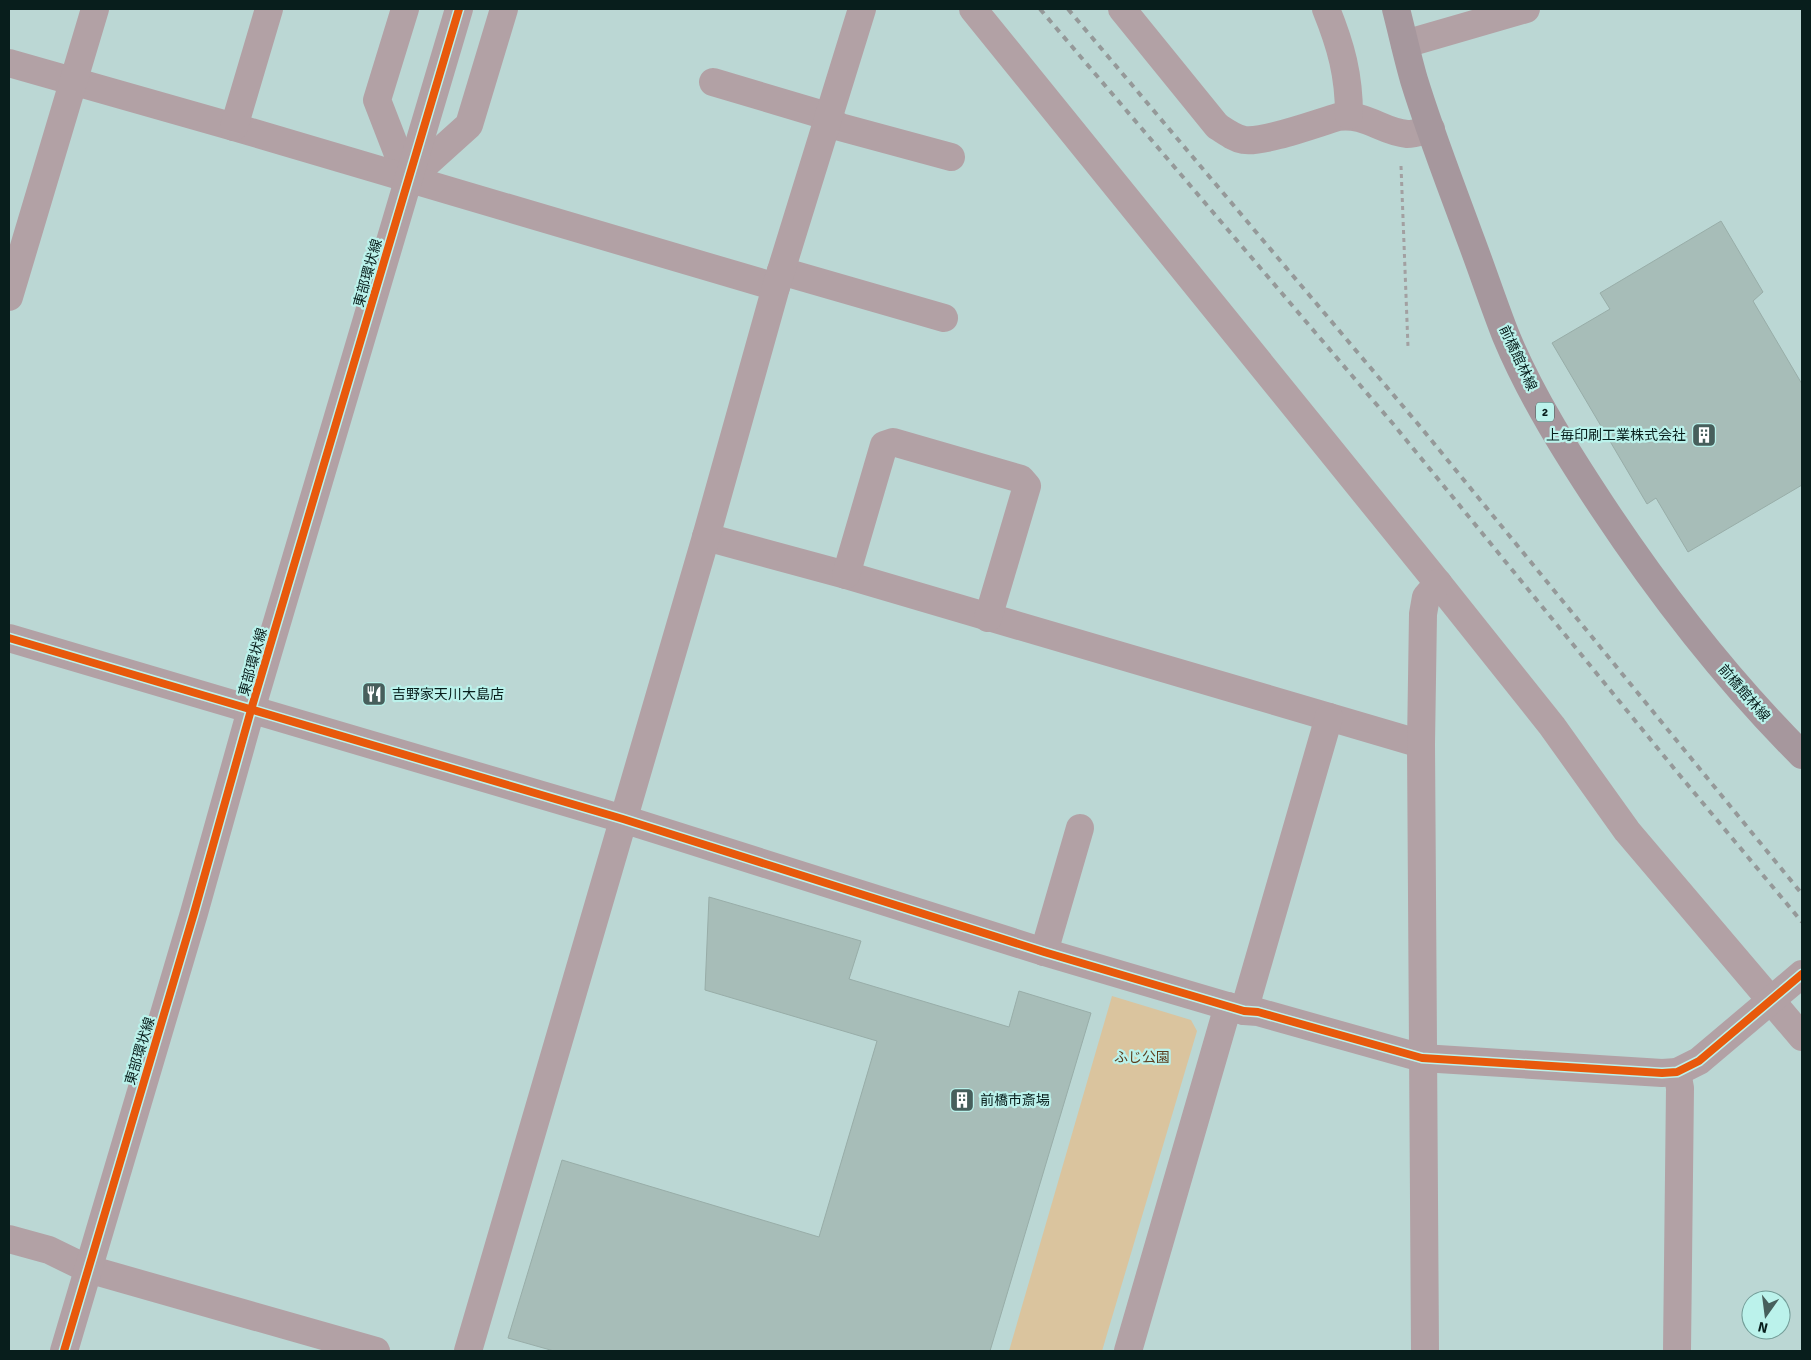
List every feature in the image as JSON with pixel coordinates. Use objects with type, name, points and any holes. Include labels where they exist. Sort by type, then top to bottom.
[{"type":"main road","name":"前橋館林線","points":[[1396,9],[1414,79],[1431,129],[1507,337],[1538,401],[1573,462],[1624,540],[1674,608],[1761,714],[1802,755]]},
{"type":"street","points":[[9,297],[95,9]]},
{"type":"street","points":[[234,127],[269,9]]},
{"type":"street","points":[[405,9],[377,100],[408,180]]},
{"type":"street","name":"東部環状線","points":[[64,1351],[194,913],[251,710],[459,9]]},
{"type":"street","points":[[408,180],[469,124],[504,9]]},
{"type":"street","points":[[468,1351],[706,537],[779,279],[862,9]]},
{"type":"street","points":[[973,9],[1552,726],[1627,831],[1802,1037]]},
{"type":"street","points":[[1122,9],[1217,126],[1229,134],[1246,140],[1264,139],[1338,117],[1349,116],[1371,121],[1396,132],[1409,134],[1431,129]]},
{"type":"street","points":[[1326,9],[1346,72],[1349,116]]},
{"type":"street","points":[[1405,44],[1526,9]]},
{"type":"street","points":[[9,63],[234,127],[408,180],[779,279],[944,318]]},
{"type":"street","points":[[713,82],[817,113],[840,127],[952,158]]},
{"type":"street","points":[[846,575],[884,445],[892,442],[1021,479],[1027,486],[988,618]]},
{"type":"street","points":[[706,537],[846,575],[1421,744]]},
{"type":"street","points":[[1425,1351],[1421,744],[1423,614],[1426,597],[1438,584]]},
{"type":"street","points":[[9,638],[623,819],[1044,952],[1236,1009],[1258,1012],[1422,1058],[1677,1072],[1699,1061],[1770,999],[1802,974]]},
{"type":"street","points":[[1128,1351],[1329,717]]},
{"type":"street","points":[[1044,952],[1080,828]]},
{"type":"street","points":[[1677,1072],[1680,1088],[1677,1351]]},
{"type":"street","points":[[9,1239],[49,1250],[88,1269],[376,1351]]},
{"type":"path","points":[[1401,160],[1408,347]]},
{"type":"green space","name":"ふじ公園","points":[[1112,996],[1191,1020],[1197,1031],[1102,1351],[1009,1351]]},
{"type":"building","name":"上毎印刷工業株式会社","points":[[1721,221],[1763,292],[1753,301],[1802,384],[1802,485],[1688,552],[1656,498],[1647,504],[1552,343],[1610,309],[1600,293]]},
{"type":"building","name":"前橋市斎場","points":[[709,897],[861,941],[849,979],[1009,1027],[1019,991],[1091,1013],[990,1351],[554,1351],[508,1338],[562,1160],[819,1237],[877,1041],[705,990]]},
{"type":"railway","points":[[1040,9],[1394,425],[1802,922]]},
{"type":"railway","points":[[1068,9],[1423,430],[1802,894]]},
{"type":"cycle path","points":[[64,1351],[194,913],[251,710],[459,9]]},
{"type":"cycle path","points":[[9,638],[623,819],[1044,952],[1244,1011],[1258,1012],[1422,1058],[1662,1073],[1677,1072],[1699,1061],[1802,974]]},
{"type":"place","name":"上毎印刷工業株式会社","points":[[1704,435]]},
{"type":"place","name":"吉野家天川大島店","points":[[374,694]]},
{"type":"place","name":"前橋市斎場","points":[[962,1100]]}]
